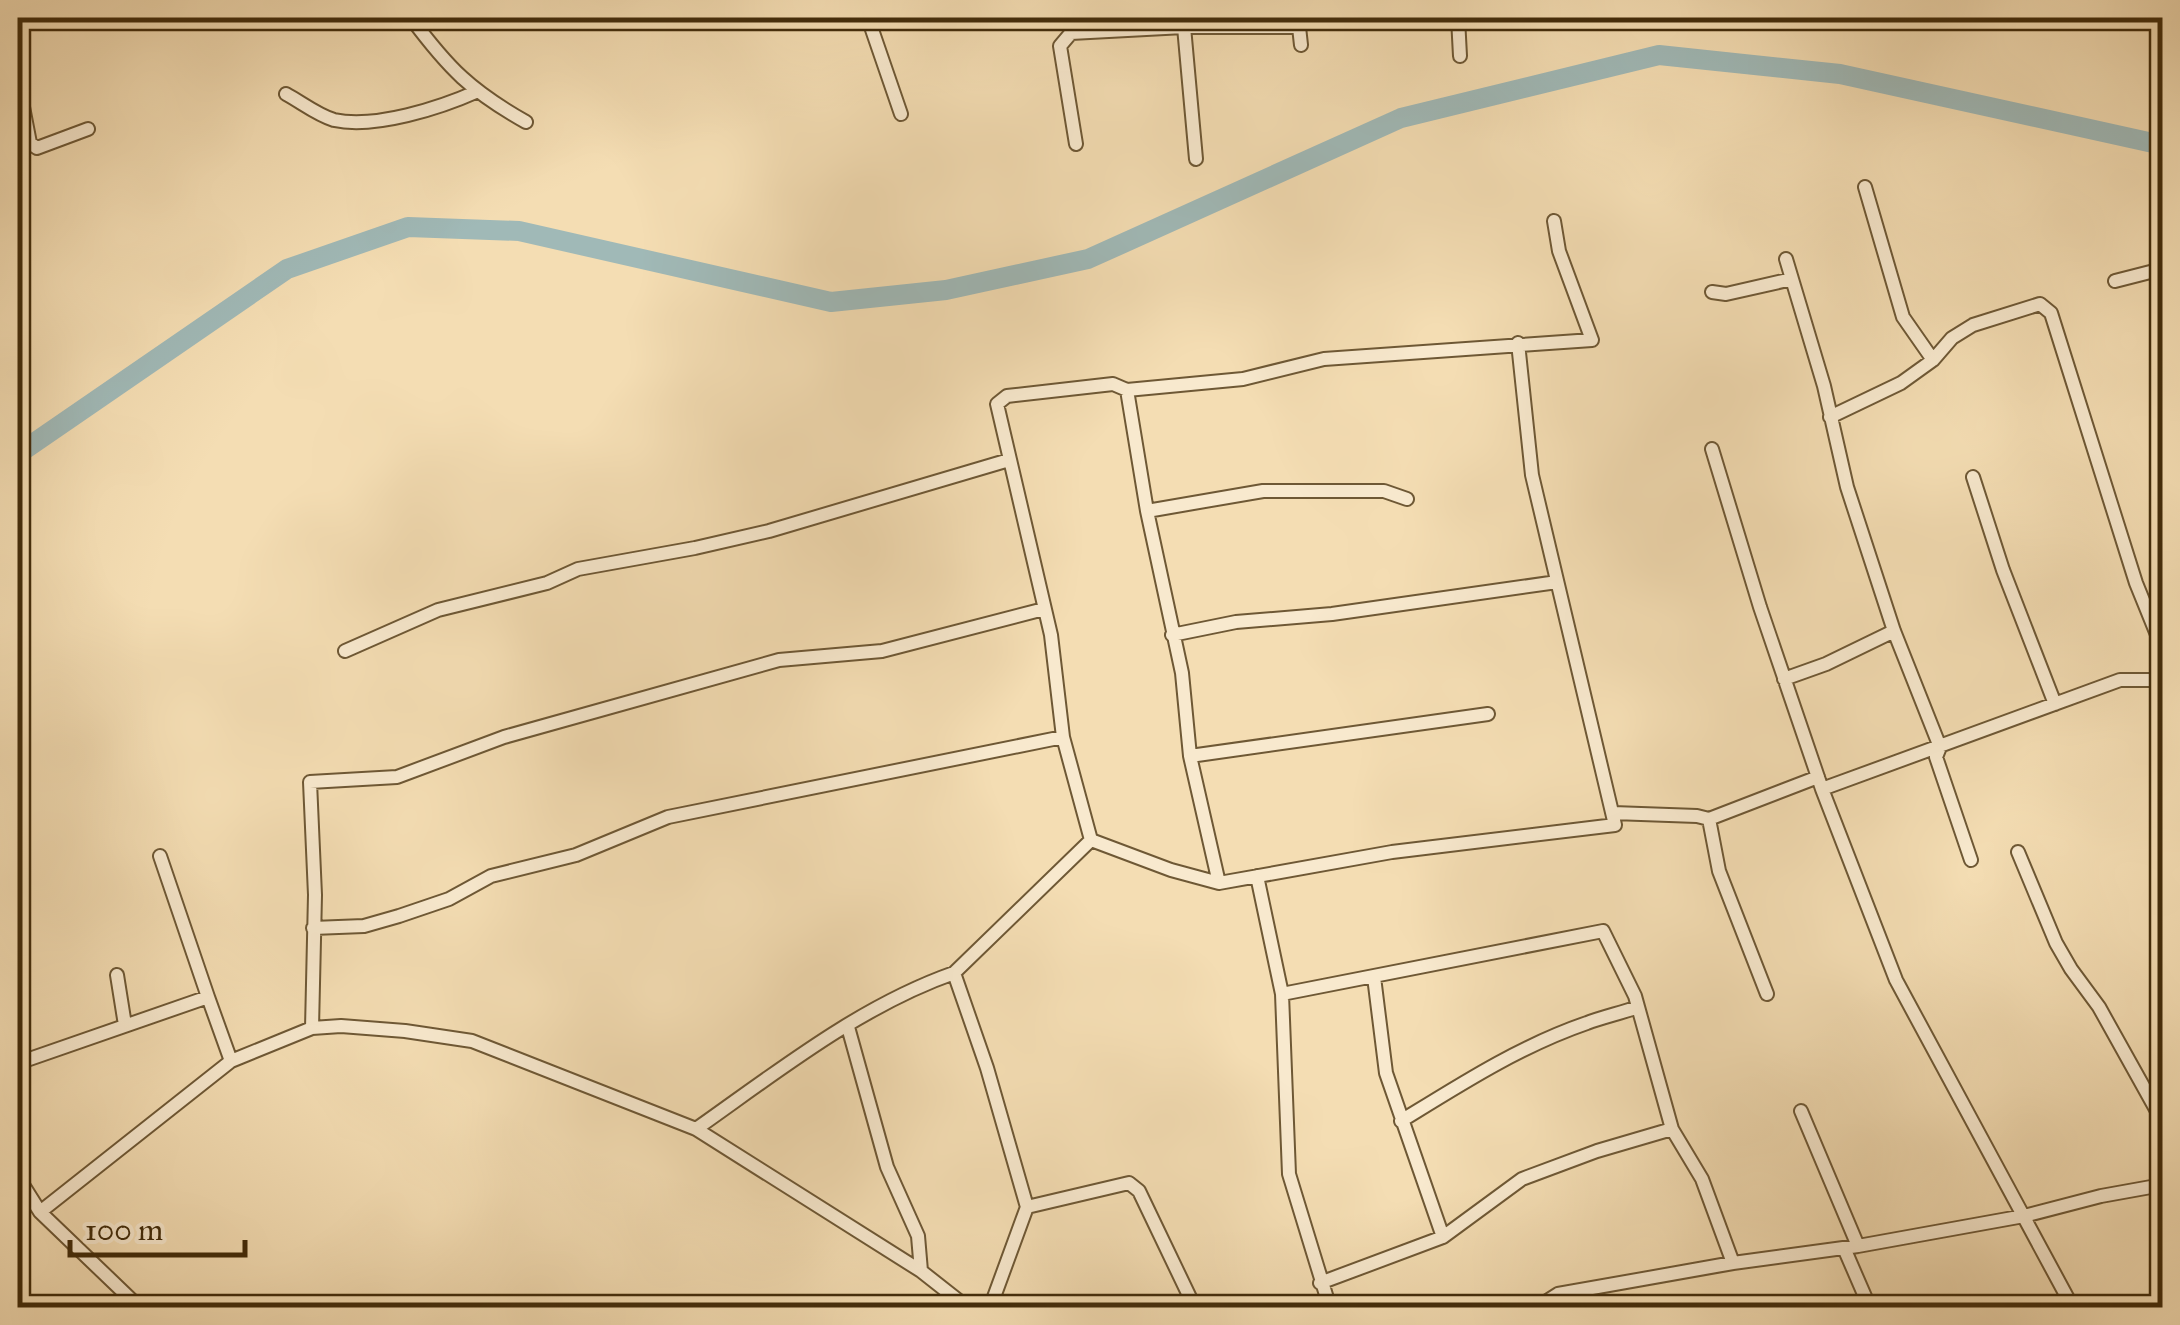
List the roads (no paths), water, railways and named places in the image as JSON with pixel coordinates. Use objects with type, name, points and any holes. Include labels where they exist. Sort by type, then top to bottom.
[{"type":"street","points":[[410,18],[447,66],[494,104],[526,122]]},
{"type":"street","points":[[868,18],[901,114]]},
{"type":"street","points":[[1164,18],[1184,27]]},
{"type":"street","points":[[1458,18],[1460,56]]},
{"type":"street","points":[[1076,144],[1060,46],[1071,33],[1299,22],[1301,45]]},
{"type":"street","points":[[1184,27],[1196,159]]},
{"type":"street","points":[[18,81],[30,143],[37,148],[88,129]]},
{"type":"street","points":[[286,94],[333,120],[352,121],[446,106],[478,92]]},
{"type":"street","points":[[1865,187],[1903,317],[1933,360]]},
{"type":"street","points":[[1091,840],[1063,737],[1044,609],[997,404],[1007,396],[1113,384],[1127,390],[1243,379],[1324,359],[1592,340],[1559,251],[1554,221]]},
{"type":"street","points":[[1786,259],[1847,487],[1894,631],[1940,747],[1936,757],[1970,860]]},
{"type":"street","points":[[2116,281],[2162,269]]},
{"type":"street","points":[[1712,292],[1726,294],[1792,279]]},
{"type":"street","points":[[1830,417],[1890,389],[1933,360],[1952,338],[1973,325],[2040,304],[2050,312],[2136,582],[2162,647]]},
{"type":"street","points":[[1091,840],[1218,883],[1392,852],[1615,824],[1532,475],[1518,343]]},
{"type":"street","points":[[1127,390],[1147,512],[1182,674],[1190,756],[1218,883]]},
{"type":"street","points":[[1712,449],[1820,783],[1896,980],[2073,1308]]},
{"type":"street","points":[[345,651],[438,610],[547,583],[578,568],[658,556],[770,530],[1008,460]]},
{"type":"street","points":[[1973,476],[2003,570],[2055,704]]},
{"type":"street","points":[[1147,512],[1248,493],[1298,489],[1384,491],[1408,499]]},
{"type":"street","points":[[1172,634],[1236,622],[1332,614],[1557,582]]},
{"type":"street","points":[[312,1028],[315,895],[310,782],[397,777],[504,737],[778,660],[882,651],[1044,609]]},
{"type":"street","points":[[1784,678],[1826,664],[1894,631]]},
{"type":"street","points":[[1612,813],[1708,819],[1940,747],[2120,680],[2162,680]]},
{"type":"street","points":[[1190,756],[1488,714]]},
{"type":"street","points":[[313,928],[364,926],[399,916],[449,898],[491,876],[576,855],[668,817],[1063,737]]},
{"type":"street","points":[[1708,819],[1719,871],[1767,994]]},
{"type":"street","points":[[696,1128],[848,1027],[925,983],[954,973],[1091,840]]},
{"type":"street","points":[[2018,852],[2070,969],[2099,1008],[2162,1120]]},
{"type":"street","points":[[160,856],[231,1060]]},
{"type":"street","points":[[1257,876],[1282,994],[1289,1174],[1330,1308]]},
{"type":"street","points":[[1282,994],[1603,930],[1638,1006],[1672,1129],[1702,1179],[1733,1263]]},
{"type":"street","points":[[954,973],[988,1068],[1027,1207],[990,1308]]},
{"type":"street","points":[[118,975],[125,1025]]},
{"type":"street","points":[[1374,977],[1386,1073],[1444,1236]]},
{"type":"street","points":[[18,1064],[208,997]]},
{"type":"street","points":[[1401,1120],[1535,1045],[1638,1006]]},
{"type":"street","points":[[848,1027],[888,1167],[918,1236],[921,1271]]},
{"type":"street","points":[[40,1212],[231,1060],[312,1028],[404,1031],[472,1042],[696,1128],[921,1271],[968,1308]]},
{"type":"street","points":[[1801,1111],[1870,1308]]},
{"type":"street","points":[[1320,1283],[1444,1236],[1522,1179],[1672,1129]]},
{"type":"street","points":[[18,1177],[40,1212],[140,1308]]},
{"type":"street","points":[[1027,1207],[1129,1183],[1139,1191],[1196,1308]]},
{"type":"street","points":[[1536,1308],[1558,1294],[2024,1216],[2162,1185]]},
{"type":"street","points":[[1581,1292],[1589,1308]]},
{"type":"waterway","points":[[18,454],[287,269],[408,227],[519,231],[831,302],[946,290],[1088,259],[1401,118],[1659,55],[1840,74],[2162,145]]}]
